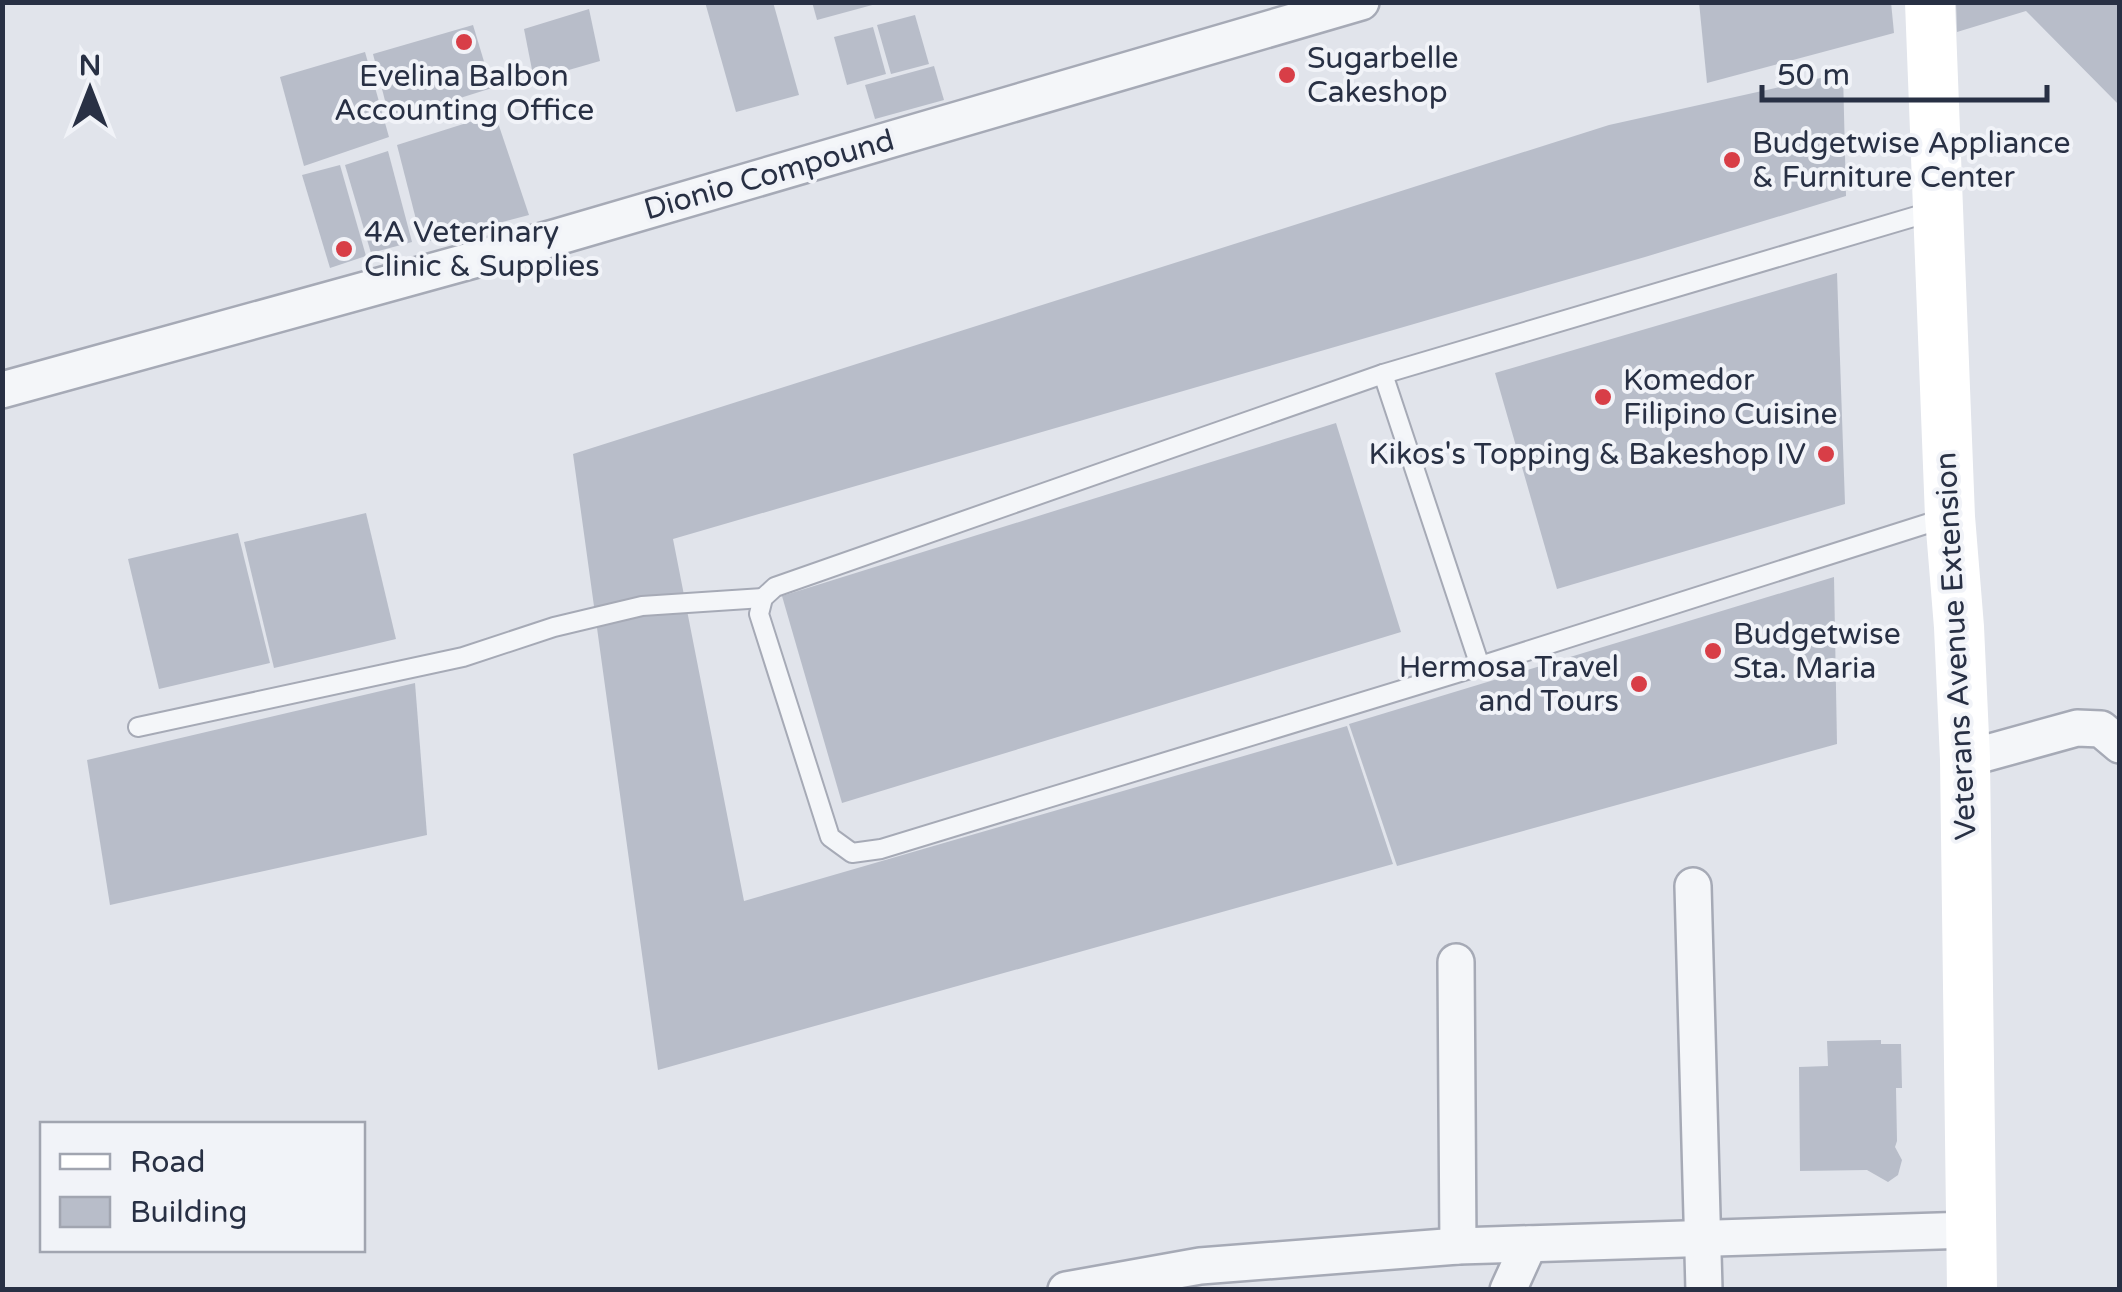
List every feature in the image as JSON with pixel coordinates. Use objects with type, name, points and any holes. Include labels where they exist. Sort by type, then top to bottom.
[{"type":"main road","name":"Veterans Avenue Extension","points":[[1930,2],[1950,517],[1960,627],[1972,1290]]},
{"type":"street","name":"Dionio Compound","points":[[2,390],[557,237],[1361,2]]},
{"type":"street","points":[[1964,759],[2077,728],[2101,730],[2120,745]]},
{"type":"street","points":[[1693,886],[1704,1290]]},
{"type":"street","points":[[1456,962],[1458,1246]]},
{"type":"street","points":[[1066,1290],[1200,1278],[1458,1246],[1970,1230]]},
{"type":"street","points":[[1508,1290],[1530,1244]]},
{"type":"lane","points":[[138,727],[463,657],[554,626],[642,606],[763,598],[776,588],[1382,374],[1939,209]]},
{"type":"lane","points":[[1382,374],[1480,666]]},
{"type":"lane","points":[[763,598],[759,614],[830,837],[852,853],[881,849],[1480,666],[1950,517]]},
{"type":"building","points":[[705,2],[773,2],[799,95],[736,112]]},
{"type":"building","points":[[812,2],[876,2],[876,4],[817,20]]},
{"type":"building","points":[[1699,2],[1891,2],[1894,33],[1707,83]]},
{"type":"building","points":[[1956,2],[2120,2],[2120,106],[2026,11],[1957,32]]},
{"type":"building","points":[[589,9],[600,61],[534,80],[524,29]]},
{"type":"building","points":[[915,15],[929,64],[891,74],[877,25]]},
{"type":"building","points":[[473,25],[492,88],[390,120],[373,54]]},
{"type":"building","points":[[873,27],[886,74],[847,85],[834,37]]},
{"type":"building","points":[[365,52],[389,137],[304,166],[280,77]]},
{"type":"building","points":[[934,66],[944,100],[875,119],[865,85]]},
{"type":"building","points":[[1843,73],[1846,196],[673,539],[744,901],[1347,726],[1393,864],[658,1070],[573,454],[1609,125]]},
{"type":"building","points":[[495,114],[529,215],[422,243],[397,145]]},
{"type":"building","points":[[388,151],[412,242],[371,253],[345,165]]},
{"type":"building","points":[[340,165],[366,256],[330,268],[302,175]]},
{"type":"building","points":[[1837,273],[1845,504],[1557,589],[1495,373]]},
{"type":"building","points":[[1336,423],[1401,632],[842,803],[782,596]]},
{"type":"building","points":[[366,513],[396,639],[274,668],[244,542]]},
{"type":"building","points":[[238,533],[270,663],[159,689],[128,559]]},
{"type":"building","name":"Budgetwise Sta. Maria","points":[[1834,577],[1837,744],[1397,866],[1349,724]]},
{"type":"building","points":[[415,683],[427,835],[110,905],[87,760]]},
{"type":"building","points":[[1881,1040],[1881,1044],[1901,1044],[1902,1088],[1896,1088],[1895,1147],[1902,1160],[1898,1175],[1888,1182],[1867,1170],[1800,1171],[1799,1067],[1828,1066],[1827,1041]]},
{"type":"place","name":"Evelina Balbon Accounting Office","points":[[464,42]]},
{"type":"place","name":"Sugarbelle Cakeshop","points":[[1287,75]]},
{"type":"place","name":"Budgetwise Appliance & Furniture Center","points":[[1732,160]]},
{"type":"place","name":"4A Veterinary Clinic & Supplies","points":[[344,249]]},
{"type":"place","name":"Komedor Filipino Cuisine","points":[[1603,397]]},
{"type":"place","name":"Kikos's Topping & Bakeshop IV","points":[[1826,454]]},
{"type":"place","name":"Budgetwise Sta. Maria","points":[[1713,651]]},
{"type":"place","name":"Hermosa Travel and Tours","points":[[1639,684]]}]
